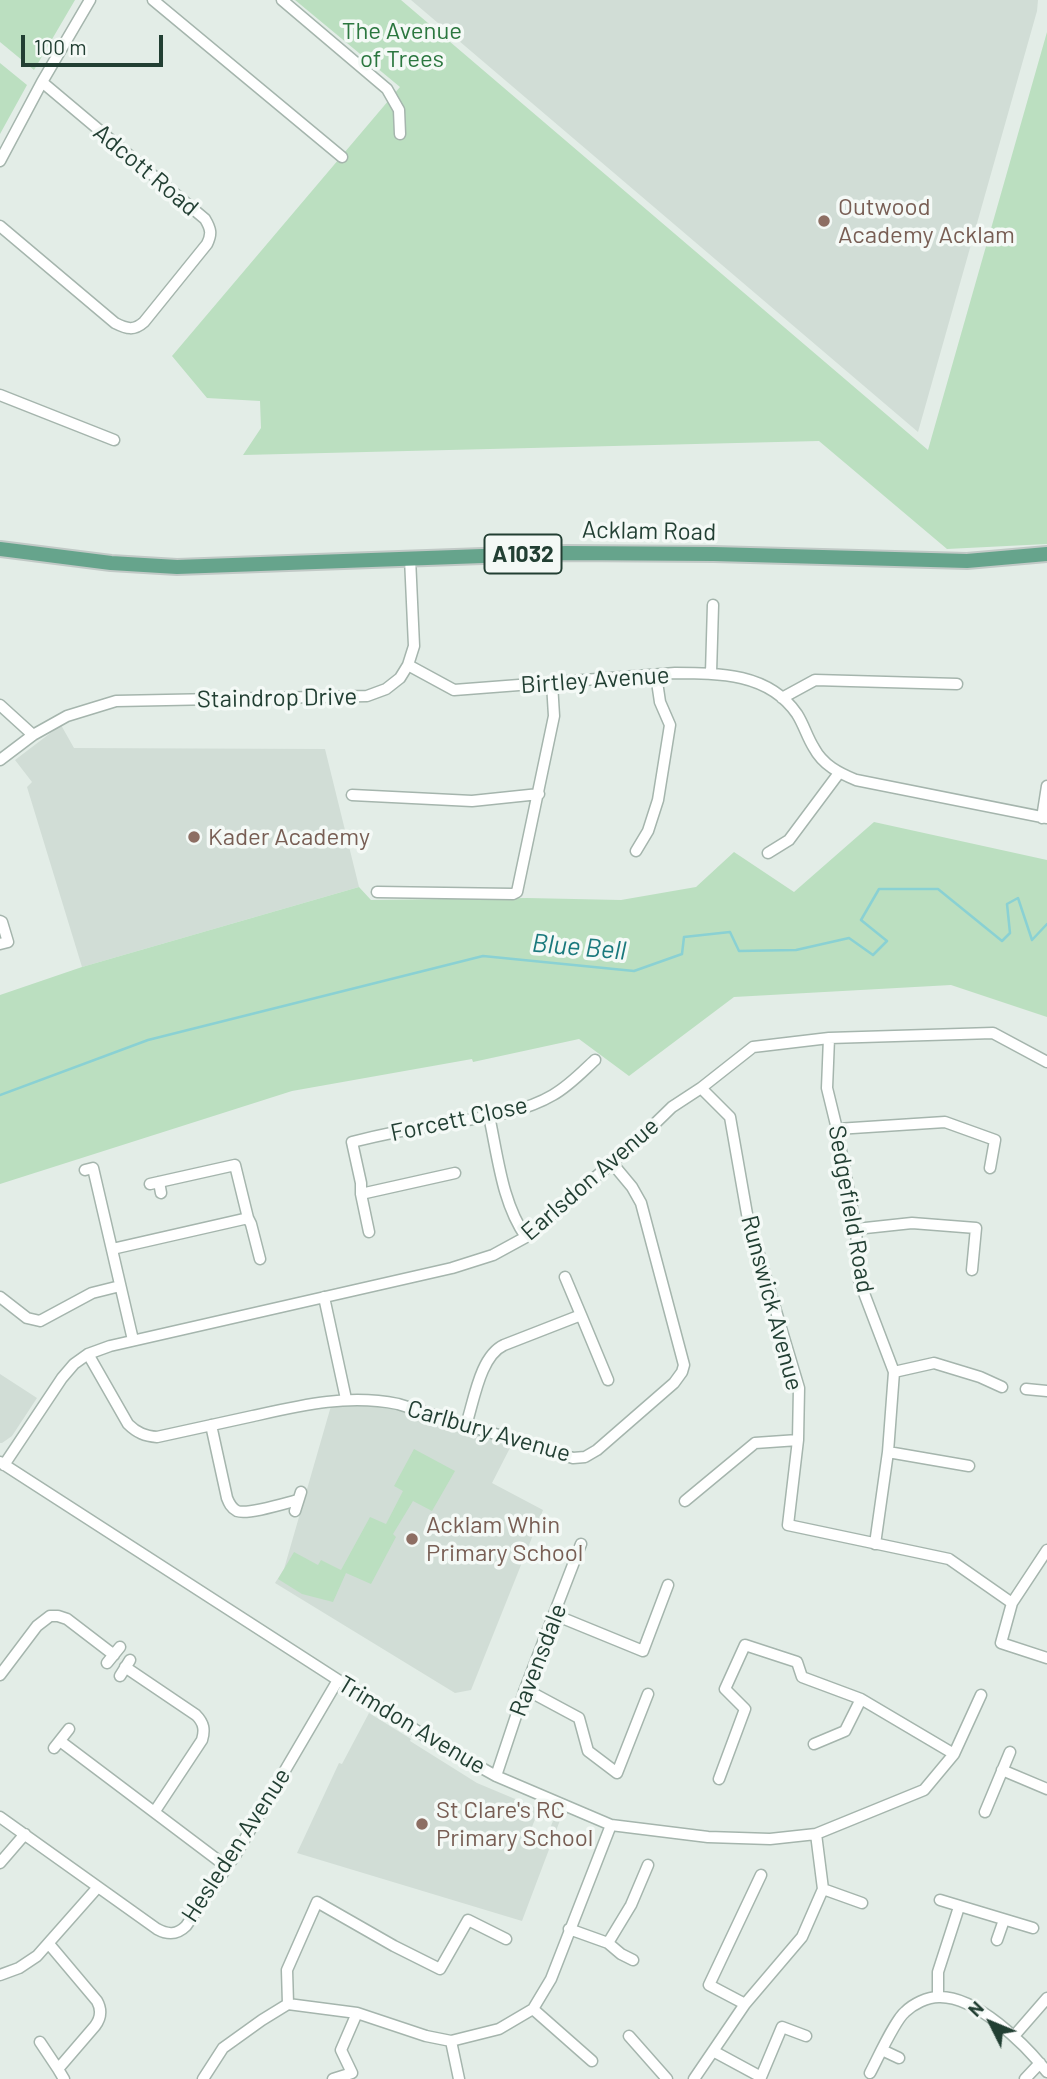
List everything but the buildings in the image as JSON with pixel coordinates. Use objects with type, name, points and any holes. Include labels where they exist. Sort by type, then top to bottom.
[{"type":"main road","name":"Acklam Road","points":[[0,549],[111,563],[177,567],[566,552],[967,561],[1047,554]]},
{"type":"street","points":[[0,161],[90,0]]},
{"type":"street","points":[[153,0],[342,157]]},
{"type":"street","points":[[282,0],[387,89],[399,110],[400,134]]},
{"type":"street","name":"Adcott Road","points":[[0,226],[115,323],[129,329],[136,329],[144,322],[211,236],[205,219],[42,82]]},
{"type":"street","points":[[0,395],[114,440]]},
{"type":"street","points":[[408,665],[414,646],[410,558]]},
{"type":"street","points":[[711,673],[713,605]]},
{"type":"street","name":"Birtley Avenue","points":[[408,665],[454,690],[711,673],[753,680],[782,698]]},
{"type":"street","name":"Staindrop Drive","points":[[0,760],[33,735],[67,716],[116,701],[367,696],[386,689],[400,678],[408,665]]},
{"type":"street","points":[[636,851],[648,831],[657,800],[670,725],[660,702],[656,675]]},
{"type":"street","points":[[957,684],[816,680],[782,698],[797,713],[814,750],[827,765],[856,780],[1045,818],[1047,786]]},
{"type":"street","points":[[377,892],[517,892],[554,716],[552,682]]},
{"type":"street","points":[[0,705],[33,735]]},
{"type":"street","points":[[768,853],[789,840],[839,773]]},
{"type":"street","points":[[352,795],[472,800],[539,794]]},
{"type":"street","points":[[0,921],[8,942],[0,944]]},
{"type":"street","name":"Earlsdon Avenue","points":[[2,1464],[62,1378],[74,1364],[88,1354],[133,1340],[475,1262],[526,1237],[643,1136],[672,1107],[753,1047],[829,1038],[993,1033],[1047,1062]]},
{"type":"street","name":"Sedgefield Road","points":[[829,1038],[827,1088],[856,1229],[859,1280],[894,1372],[888,1452],[875,1544]]},
{"type":"street","name":"Forcett Close","points":[[361,1194],[352,1142],[526,1107],[553,1095],[595,1060]]},
{"type":"street","name":"Runswick Avenue","points":[[701,1088],[730,1117],[747,1214],[799,1388],[798,1440],[788,1525],[875,1544]]},
{"type":"street","points":[[489,1116],[508,1203],[526,1237]]},
{"type":"street","points":[[837,1129],[945,1122],[995,1140],[990,1168]]},
{"type":"street","name":"Carlbury Avenue","points":[[88,1354],[123,1417],[141,1434],[157,1437],[313,1402],[346,1399],[386,1402],[573,1458],[585,1457],[674,1383],[682,1371],[683,1359],[641,1203],[632,1187],[612,1163]]},
{"type":"street","points":[[161,1193],[155,1183],[235,1165],[260,1259]]},
{"type":"street","points":[[93,1168],[133,1340]]},
{"type":"street","points":[[369,1232],[361,1194],[455,1173]]},
{"type":"street","points":[[112,1249],[248,1218]]},
{"type":"street","points":[[856,1229],[912,1223],[976,1228],[972,1270]]},
{"type":"street","points":[[565,1277],[599,1370],[608,1380]]},
{"type":"street","points":[[0,1297],[27,1318],[40,1321],[92,1293],[120,1286]]},
{"type":"street","points":[[324,1297],[346,1399]]},
{"type":"street","points":[[466,1425],[484,1367],[492,1352],[503,1345],[581,1315]]},
{"type":"street","points":[[894,1372],[934,1363],[980,1377],[1002,1387]]},
{"type":"street","points":[[1026,1389],[1047,1391]]},
{"type":"street","points":[[211,1425],[227,1497],[233,1508],[242,1512],[300,1496],[295,1511]]},
{"type":"street","points":[[685,1501],[755,1443],[798,1440]]},
{"type":"street","points":[[888,1452],[969,1466]]},
{"type":"street","name":"Trimdon Avenue","points":[[2,1464],[428,1738],[496,1776],[611,1825],[708,1837],[770,1839],[816,1834],[924,1790],[954,1754],[981,1695]]},
{"type":"street","name":"Ravensdale","points":[[496,1776],[525,1689],[581,1544]]},
{"type":"street","points":[[875,1544],[948,1559],[1012,1602]]},
{"type":"street","points":[[1047,1550],[1012,1602],[1001,1643],[1047,1658]]},
{"type":"street","points":[[555,1615],[643,1650],[668,1585]]},
{"type":"street","points":[[0,1675],[37,1626],[50,1616],[67,1619],[114,1655]]},
{"type":"street","points":[[719,1779],[745,1709],[725,1689],[745,1646],[797,1662],[802,1677],[861,1699],[954,1754]]},
{"type":"street","points":[[125,1667],[196,1715],[204,1729],[202,1740],[155,1811]]},
{"type":"street","name":"Hesleden Avenue","points":[[0,1817],[157,1929],[172,1934],[178,1933],[186,1927],[227,1867],[338,1680]]},
{"type":"street","points":[[525,1689],[579,1718],[588,1751],[617,1773],[649,1694]]},
{"type":"street","points":[[814,1744],[845,1731],[861,1699]]},
{"type":"street","points":[[69,1729],[57,1744],[155,1811],[227,1867]]},
{"type":"street","points":[[985,1812],[1010,1752]]},
{"type":"street","points":[[1002,1770],[1047,1789]]},
{"type":"street","points":[[203,2079],[223,2048],[288,2004],[357,2013],[426,2036],[451,2041],[499,2029],[533,2009],[551,1979],[611,1825]]},
{"type":"street","points":[[0,1863],[25,1834]]},
{"type":"street","points":[[694,2079],[745,2004],[802,1937],[823,1889],[816,1834]]},
{"type":"street","points":[[608,1943],[631,1905],[648,1866]]},
{"type":"street","points":[[745,2004],[709,1985],[761,1875]]},
{"type":"street","points":[[0,1975],[29,1962],[49,1944],[98,1887]]},
{"type":"street","points":[[823,1889],[862,1903]]},
{"type":"street","points":[[940,1900],[1033,1928]]},
{"type":"street","points":[[288,2004],[287,1970],[317,1902],[440,1969],[468,1920],[506,1939]]},
{"type":"street","points":[[938,1997],[938,1972],[958,1906]]},
{"type":"street","points":[[997,1940],[1004,1920]]},
{"type":"street","points":[[569,1929],[608,1943],[633,1960]]},
{"type":"street","points":[[49,1944],[97,2001],[101,2012],[99,2021],[58,2069]]},
{"type":"street","points":[[870,2073],[903,2013],[923,2000],[938,1997],[959,2000],[972,2006],[1014,2036],[1044,2067],[1025,2079]]},
{"type":"street","points":[[1014,2036],[1047,1998]]},
{"type":"street","points":[[533,2009],[592,2061]]},
{"type":"street","points":[[333,2079],[353,2076],[341,2049],[357,2013]]},
{"type":"street","points":[[713,2051],[761,2078],[782,2027],[806,2036]]},
{"type":"street","points":[[629,2036],[667,2079]]},
{"type":"street","points":[[451,2041],[459,2079]]},
{"type":"street","points":[[40,2042],[64,2079]]},
{"type":"street","points":[[882,2050],[899,2058]]},
{"type":"shaded area","name":"Outwood Academy Acklam","points":[[411,0],[1038,0],[918,432]]},
{"type":"shaded area","name":"Kader Academy","points":[[61,725],[74,748],[325,749],[359,887],[82,967],[27,787],[32,782],[15,760]]},
{"type":"shaded area","points":[[0,1374],[37,1398],[12,1436],[2,1443],[0,1443]]},
{"type":"shaded area","name":"Acklam Whin Primary School","points":[[372,1403],[512,1444],[492,1483],[543,1510],[471,1690],[455,1693],[275,1583],[284,1569],[331,1406]]},
{"type":"shaded area","name":"St Clare's RC Primary School","points":[[369,1713],[477,1783],[539,1809],[530,1832],[546,1839],[556,1813],[562,1815],[522,1921],[297,1853],[339,1763],[342,1764]]},
{"type":"green space","points":[[0,0],[75,0],[34,70],[0,42]]},
{"type":"green space","name":"The Avenue of Trees","points":[[295,0],[401,0],[928,450],[1047,32],[1047,544],[947,549],[819,441],[243,455],[261,428],[260,401],[207,398],[172,356],[400,87]]},
{"type":"green space","points":[[0,63],[27,85],[0,134]]},
{"type":"green space","points":[[874,822],[1047,860],[1047,1017],[951,985],[734,997],[629,1076],[579,1039],[473,1062],[472,1059],[292,1091],[0,1184],[0,995],[82,967],[359,887],[371,900],[621,900],[696,887],[734,852],[794,892]]},
{"type":"green space","points":[[414,1449],[455,1471],[432,1511],[413,1501],[393,1534],[396,1537],[371,1584],[346,1573],[333,1602],[302,1594],[278,1579],[294,1552],[318,1565],[321,1560],[341,1570],[370,1517],[386,1524],[403,1491],[394,1486]]},
{"type":"waterway","name":"Blue Bell","points":[[0,1095],[148,1040],[483,956],[634,971],[682,954],[684,937],[730,932],[739,951],[796,950],[849,938],[873,955],[887,941],[861,920],[879,889],[938,889],[1002,941],[1010,933],[1007,904],[1018,898],[1032,940],[1047,924]]},
{"type":"place","name":"Outwood Academy Acklam","points":[[824,221]]},
{"type":"place","name":"Kader Academy","points":[[194,837]]},
{"type":"place","name":"Acklam Whin Primary School","points":[[412,1539]]},
{"type":"place","name":"St Clare's RC Primary School","points":[[422,1824]]}]
